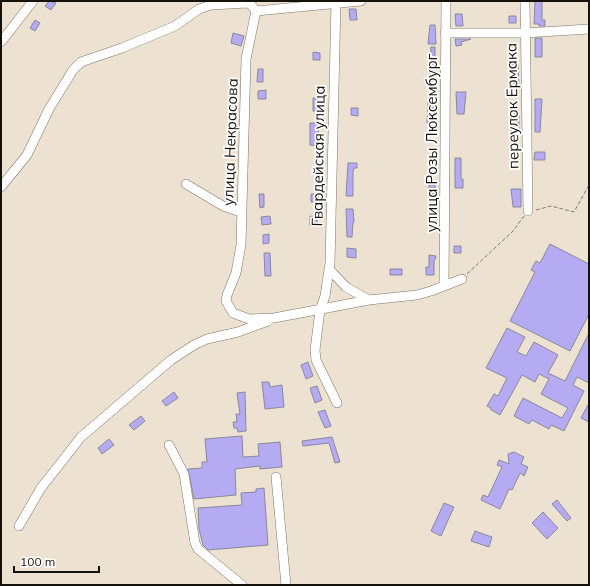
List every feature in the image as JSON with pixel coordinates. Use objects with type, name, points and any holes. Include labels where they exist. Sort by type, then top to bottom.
[{"type":"street","points":[[1,42],[33,1]]},
{"type":"street","points":[[1,187],[27,155],[49,109],[73,70],[81,62],[122,48],[175,26],[199,9],[211,5],[248,2],[256,11],[336,2],[361,1]]},
{"type":"street","name":"улица Розы Люксембург","points":[[444,286],[446,1]]},
{"type":"street","name":"переулок Ермака","points":[[525,1],[528,211]]},
{"type":"street","name":"Гвардейская улица","points":[[336,2],[329,269],[325,296],[320,310],[315,350],[316,360],[338,403]]},
{"type":"street","name":"улица Некрасова","points":[[256,11],[246,59],[239,256],[236,273],[226,301],[233,312],[249,319],[274,318]]},
{"type":"street","points":[[445,33],[525,33],[589,30]]},
{"type":"street","points":[[186,184],[223,206],[241,212]]},
{"type":"street","points":[[329,269],[346,287],[369,300]]},
{"type":"street","points":[[19,526],[41,488],[81,437],[171,360],[194,345],[208,339],[238,332],[274,318],[369,300],[417,295],[431,292],[462,279]]},
{"type":"street","points":[[169,445],[184,474],[195,543],[198,549],[242,585]]},
{"type":"street","points":[[276,476],[286,585]]},
{"type":"path","points":[[462,279],[513,231],[528,211],[551,206],[574,212],[589,185]]},
{"type":"building","points":[[49,1],[56,3],[51,10],[45,6]]},
{"type":"building","points":[[535,1],[542,1],[542,20],[545,20],[545,26],[534,24]]},
{"type":"building","points":[[349,9],[356,9],[357,20],[350,20]]},
{"type":"building","points":[[455,14],[462,14],[463,26],[456,26]]},
{"type":"building","points":[[509,16],[516,16],[516,23],[509,23]]},
{"type":"building","points":[[35,20],[40,23],[35,31],[30,28]]},
{"type":"building","points":[[430,25],[435,25],[436,44],[428,44]]},
{"type":"building","points":[[233,33],[244,36],[241,46],[231,43]]},
{"type":"building","points":[[535,38],[542,38],[542,57],[535,57]]},
{"type":"building","points":[[455,39],[471,39],[461,42],[462,45],[456,46]]},
{"type":"building","points":[[431,47],[435,47],[435,77],[430,77]]},
{"type":"building","points":[[313,52],[320,53],[320,60],[313,60]]},
{"type":"building","points":[[511,64],[518,64],[519,89],[514,89]]},
{"type":"building","points":[[258,69],[263,69],[263,82],[257,82]]},
{"type":"building","points":[[266,90],[266,99],[258,99],[258,91]]},
{"type":"building","points":[[456,92],[466,92],[464,114],[457,114]]},
{"type":"building","points":[[313,98],[318,98],[318,104],[321,104],[321,111],[313,111]]},
{"type":"building","points":[[535,99],[542,99],[540,132],[535,132]]},
{"type":"building","points":[[428,102],[435,102],[435,122],[427,123]]},
{"type":"building","points":[[351,108],[358,108],[358,116],[351,115]]},
{"type":"building","points":[[514,114],[519,114],[519,131],[511,132],[511,127],[514,127]]},
{"type":"building","points":[[310,123],[319,123],[317,146],[310,145]]},
{"type":"building","points":[[535,152],[545,152],[545,160],[534,160]]},
{"type":"building","points":[[455,158],[461,158],[461,179],[463,179],[463,188],[455,188]]},
{"type":"building","points":[[348,163],[357,163],[357,168],[354,168],[353,172],[353,196],[346,196]]},
{"type":"building","points":[[429,183],[435,183],[435,193],[429,193]]},
{"type":"building","points":[[511,189],[521,189],[521,207],[513,207]]},
{"type":"building","points":[[259,194],[264,194],[264,207],[260,208]]},
{"type":"building","points":[[311,194],[318,194],[318,202],[311,202]]},
{"type":"building","points":[[430,202],[434,202],[436,206],[434,210],[430,210],[428,208],[428,204]]},
{"type":"building","points":[[346,209],[353,209],[354,222],[352,237],[347,237]]},
{"type":"building","points":[[270,216],[271,224],[262,225],[261,217]]},
{"type":"building","points":[[310,216],[317,217],[317,226],[310,226]]},
{"type":"building","points":[[269,234],[269,243],[263,244],[263,235]]},
{"type":"building","points":[[550,244],[589,264],[589,314],[570,351],[510,321],[535,272],[531,270],[536,261],[540,263]]},
{"type":"building","points":[[454,246],[461,246],[461,253],[454,253]]},
{"type":"building","points":[[347,248],[356,249],[356,258],[347,257]]},
{"type":"building","points":[[264,253],[270,253],[271,276],[265,276]]},
{"type":"building","points":[[429,255],[436,256],[434,260],[434,275],[426,275],[426,267],[429,267]]},
{"type":"building","points":[[390,269],[402,269],[402,275],[390,275]]},
{"type":"building","points":[[507,328],[525,337],[517,352],[526,356],[534,342],[558,355],[548,373],[565,381],[589,333],[589,383],[577,377],[573,385],[584,391],[564,431],[551,425],[549,429],[532,420],[529,424],[514,416],[523,398],[562,418],[568,408],[541,394],[549,379],[539,374],[535,382],[522,375],[500,415],[487,406],[494,394],[498,396],[507,378],[486,368]]},
{"type":"building","points":[[308,362],[313,376],[306,379],[301,365]]},
{"type":"building","points":[[262,382],[269,382],[270,387],[282,385],[284,407],[265,409]]},
{"type":"building","points":[[317,386],[322,400],[315,403],[310,388]]},
{"type":"building","points":[[174,392],[178,398],[166,406],[162,401]]},
{"type":"building","points":[[245,392],[246,431],[238,432],[237,428],[234,428],[233,422],[237,422],[236,414],[240,414],[237,393]]},
{"type":"building","points":[[589,403],[589,422],[581,418]]},
{"type":"building","points":[[325,410],[331,426],[325,428],[318,412]]},
{"type":"building","points":[[141,416],[145,421],[134,430],[129,425]]},
{"type":"building","points":[[242,436],[243,457],[259,456],[258,444],[280,442],[282,467],[260,469],[260,466],[235,469],[236,495],[194,499],[188,469],[202,468],[202,462],[207,462],[205,439]]},
{"type":"building","points":[[332,437],[340,462],[335,463],[329,443],[303,446],[302,441]]},
{"type":"building","points":[[109,439],[114,445],[102,454],[98,448]]},
{"type":"building","points":[[514,452],[524,457],[521,464],[528,467],[524,476],[520,473],[512,490],[509,489],[500,509],[481,500],[483,495],[488,497],[502,467],[497,465],[499,460],[509,464],[508,454]]},
{"type":"building","points":[[264,488],[268,545],[208,550],[203,545],[199,529],[198,508],[242,505],[241,493],[256,492],[256,489]]},
{"type":"building","points":[[557,500],[571,518],[567,521],[552,504]]},
{"type":"building","points":[[444,503],[454,507],[441,536],[431,531]]},
{"type":"building","points":[[543,512],[558,528],[547,539],[532,523]]},
{"type":"building","points":[[475,531],[492,537],[489,547],[471,541]]}]
